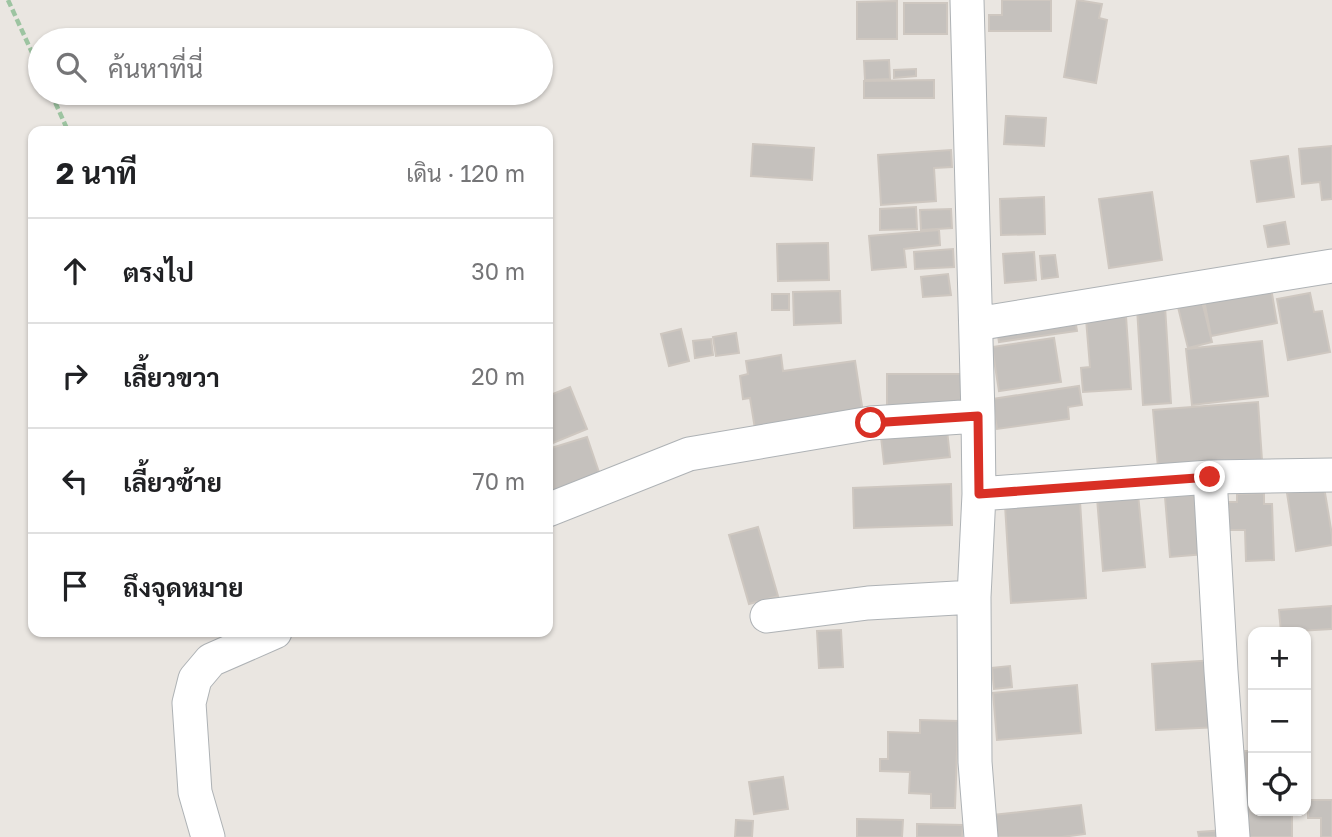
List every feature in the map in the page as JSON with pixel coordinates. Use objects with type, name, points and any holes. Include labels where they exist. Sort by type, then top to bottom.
[{"type":"street","points":[[967,0],[979,494],[974,597],[975,762],[981,837]]},
{"type":"street","points":[[976,324],[1332,266]]},
{"type":"street","points":[[553,508],[688,454],[871,423],[978,416]]},
{"type":"street","points":[[979,494],[1210,477],[1332,475]]},
{"type":"street","points":[[1210,477],[1233,837]]},
{"type":"street","points":[[767,616],[868,603],[974,597]]},
{"type":"street","points":[[208,837],[195,792],[189,703],[195,678],[211,660],[264,637]]},
{"type":"path","points":[[8,0],[28,44]]},
{"type":"path","points":[[56,105],[66,126]]},
{"type":"building","points":[[1002,0],[1051,0],[1051,31],[989,31],[989,15],[1002,15]]},
{"type":"building","points":[[1077,0],[1102,4],[1099,18],[1107,20],[1096,83],[1064,77]]},
{"type":"building","points":[[897,1],[897,39],[857,39],[857,2]]},
{"type":"building","points":[[904,3],[947,3],[947,34],[904,34]]},
{"type":"building","points":[[889,60],[890,79],[865,80],[864,61]]},
{"type":"building","points":[[916,69],[916,76],[894,78],[894,70]]},
{"type":"building","points":[[934,80],[934,98],[864,98],[864,81]]},
{"type":"building","points":[[1006,116],[1046,118],[1044,146],[1004,144]]},
{"type":"building","points":[[753,144],[814,148],[812,180],[751,176]]},
{"type":"building","points":[[1332,146],[1332,199],[1322,200],[1320,182],[1302,184],[1299,149]]},
{"type":"building","points":[[951,150],[952,167],[934,168],[936,201],[881,205],[878,155]]},
{"type":"building","points":[[1288,156],[1294,197],[1257,202],[1251,161]]},
{"type":"building","points":[[1152,192],[1162,260],[1109,268],[1099,199]]},
{"type":"building","points":[[1044,197],[1045,234],[1001,235],[1000,199]]},
{"type":"building","points":[[916,207],[917,229],[880,230],[880,209]]},
{"type":"building","points":[[951,209],[952,228],[921,230],[920,210]]},
{"type":"building","points":[[1285,222],[1289,244],[1268,247],[1264,226]]},
{"type":"building","points":[[939,230],[940,245],[904,249],[906,267],[872,270],[869,236]]},
{"type":"building","points":[[828,243],[829,280],[778,281],[777,244]]},
{"type":"building","points":[[953,249],[954,267],[915,269],[914,252]]},
{"type":"building","points":[[1034,252],[1036,280],[1005,283],[1003,254]]},
{"type":"building","points":[[1055,255],[1058,277],[1042,279],[1040,256]]},
{"type":"building","points":[[948,274],[951,295],[923,297],[921,277]]},
{"type":"building","points":[[1271,288],[1277,323],[1211,336],[1204,300]]},
{"type":"building","points":[[840,291],[841,323],[794,325],[793,292]]},
{"type":"building","points":[[1310,293],[1314,312],[1322,311],[1330,352],[1288,360],[1277,299]]},
{"type":"building","points":[[772,294],[789,294],[789,310],[772,310]]},
{"type":"building","points":[[1202,301],[1212,342],[1188,348],[1178,307]]},
{"type":"building","points":[[1165,306],[1171,403],[1143,405],[1137,308]]},
{"type":"building","points":[[1126,316],[1131,389],[1083,392],[1081,368],[1090,367],[1086,319]]},
{"type":"building","points":[[1075,319],[1077,331],[999,342],[997,329]]},
{"type":"building","points":[[681,329],[689,361],[669,366],[661,334]]},
{"type":"building","points":[[736,333],[739,353],[716,356],[713,337]]},
{"type":"building","points":[[1054,338],[1061,382],[999,391],[992,347]]},
{"type":"building","points":[[711,339],[713,355],[695,358],[693,341]]},
{"type":"building","points":[[1262,341],[1268,396],[1192,405],[1186,349]]},
{"type":"building","points":[[781,355],[783,371],[855,361],[864,419],[756,435],[750,398],[743,399],[740,376],[748,374],[746,361]]},
{"type":"building","points":[[887,374],[962,374],[961,413],[887,412]]},
{"type":"building","points":[[1079,386],[1082,405],[1068,407],[1069,419],[997,429],[992,399]]},
{"type":"building","points":[[570,387],[587,429],[553,443],[553,394]]},
{"type":"building","points":[[1258,402],[1262,460],[1158,468],[1153,410]]},
{"type":"building","points":[[947,430],[950,457],[884,464],[881,437]]},
{"type":"building","points":[[587,437],[602,481],[553,497],[553,447]]},
{"type":"building","points":[[951,484],[952,525],[854,528],[853,488]]},
{"type":"building","points":[[1324,487],[1332,545],[1296,551],[1287,493]]},
{"type":"building","points":[[1264,493],[1264,504],[1272,504],[1274,560],[1246,561],[1245,530],[1229,530],[1228,502],[1237,502],[1237,494]]},
{"type":"building","points":[[1138,494],[1145,567],[1103,571],[1097,498]]},
{"type":"building","points":[[1201,494],[1205,554],[1170,557],[1165,497]]},
{"type":"building","points":[[1080,501],[1086,598],[1011,603],[1005,505]]},
{"type":"building","points":[[758,527],[778,596],[749,604],[729,535]]},
{"type":"building","points":[[1332,606],[1332,629],[1281,627],[1279,610]]},
{"type":"building","points":[[841,630],[843,667],[819,668],[817,631]]},
{"type":"building","points":[[1216,660],[1220,727],[1156,730],[1152,664]]},
{"type":"building","points":[[1010,666],[1012,687],[994,689],[992,668]]},
{"type":"building","points":[[1077,685],[1081,733],[997,740],[993,693]]},
{"type":"building","points":[[920,720],[958,721],[955,808],[931,808],[931,794],[909,793],[910,772],[880,771],[880,759],[888,759],[888,732],[920,733]]},
{"type":"building","points":[[1244,751],[1248,751],[1248,816],[1292,816],[1292,837],[1243,837]]},
{"type":"building","points":[[783,777],[788,809],[754,814],[749,782]]},
{"type":"building","points":[[1311,800],[1332,800],[1332,837],[1321,837],[1321,818],[1308,818],[1311,816]]},
{"type":"building","points":[[1081,805],[1085,834],[1062,837],[995,837],[993,815]]},
{"type":"building","points":[[857,819],[903,820],[902,837],[857,837]]},
{"type":"building","points":[[736,820],[753,821],[752,837],[735,837]]},
{"type":"building","points":[[917,824],[963,825],[962,837],[917,837]]},
{"type":"building","points":[[1226,830],[1227,837],[1199,837],[1198,832]]},
{"type":"route","points":[[871,423],[978,416],[979,494],[1210,477]]}]
